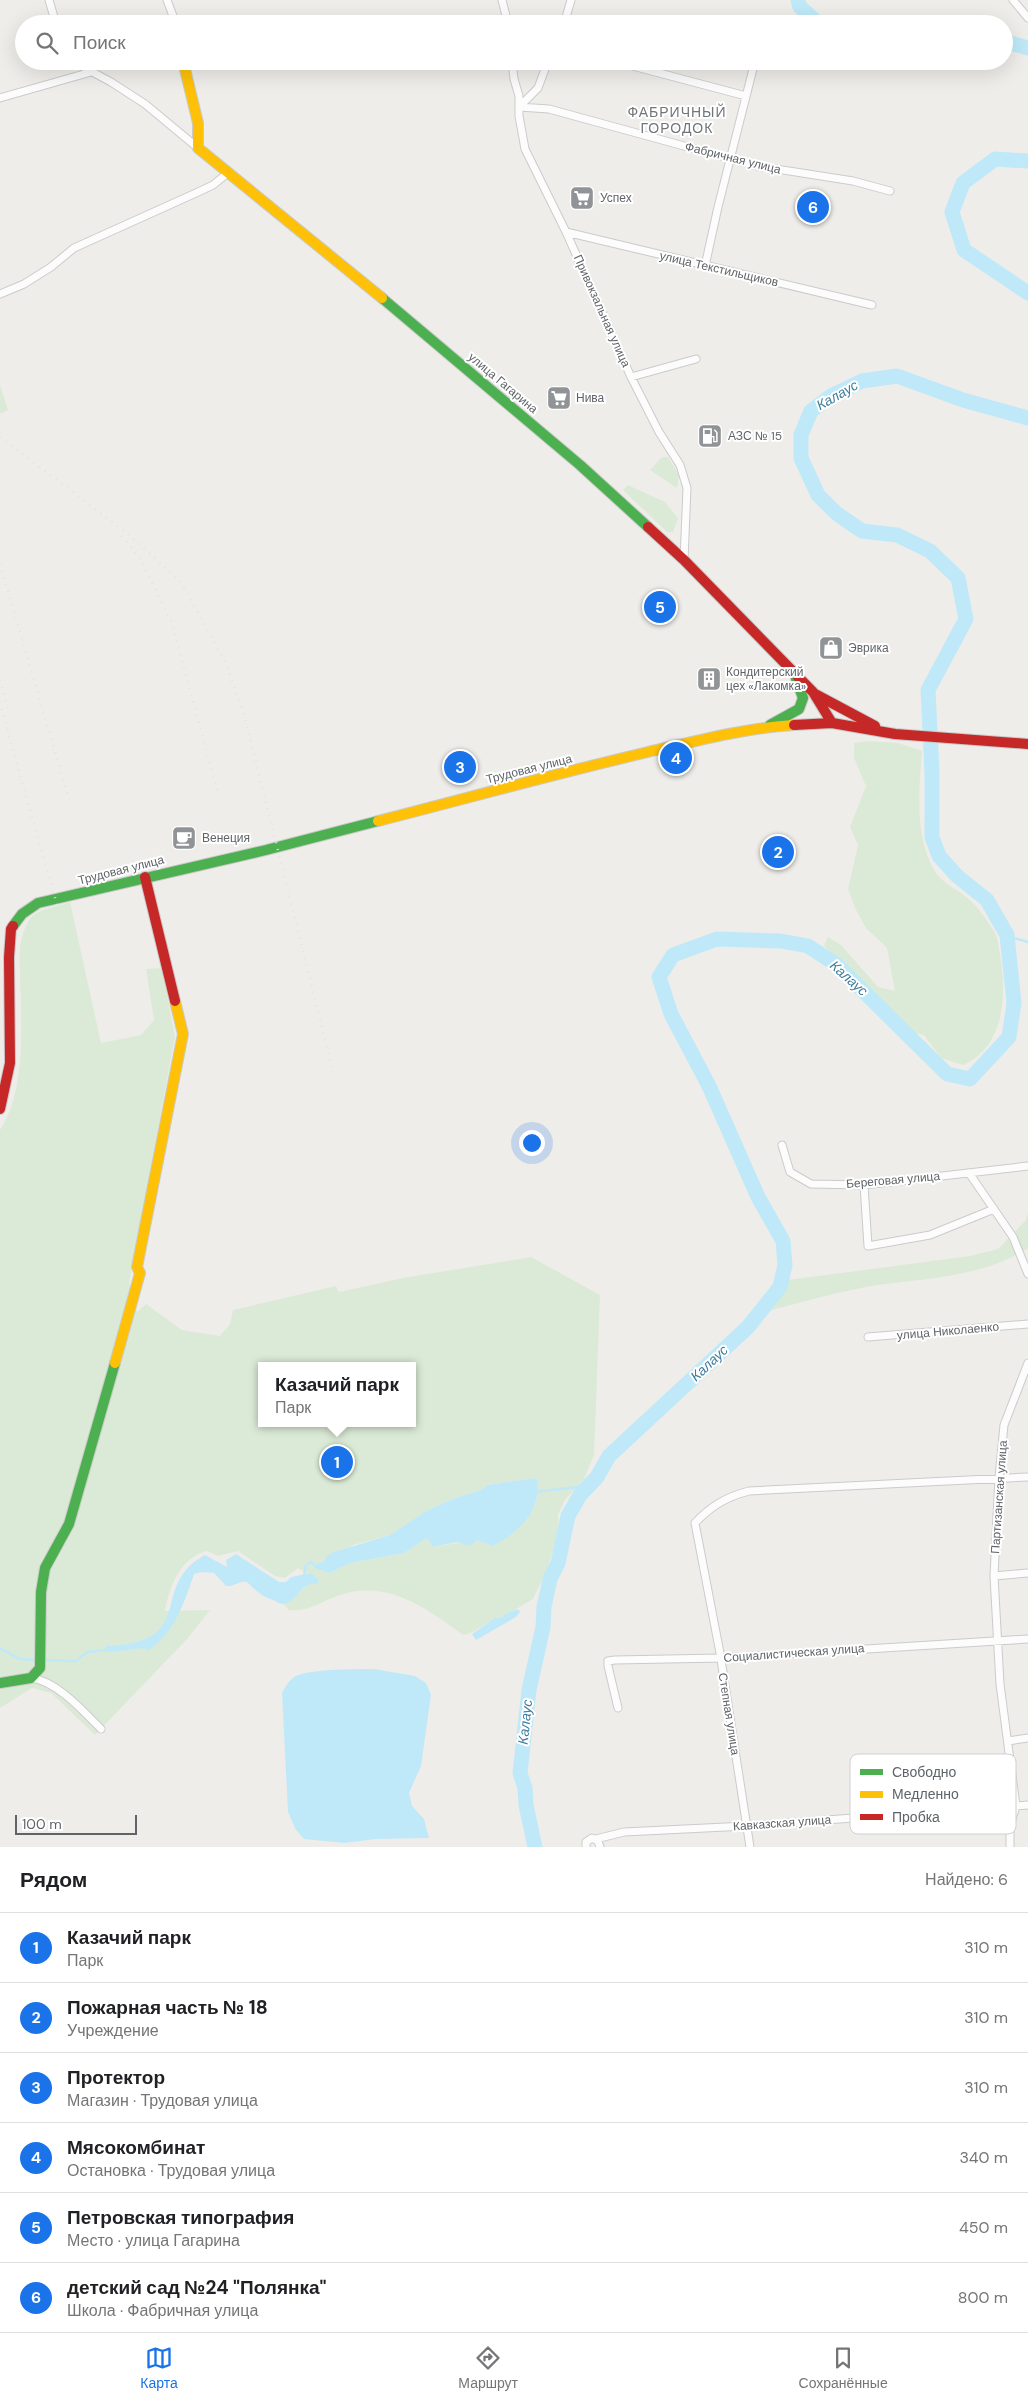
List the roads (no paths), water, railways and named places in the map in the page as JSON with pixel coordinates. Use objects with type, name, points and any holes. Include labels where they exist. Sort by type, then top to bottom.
[{"type":"street","points":[[50,0],[54,15]]},
{"type":"street","points":[[168,0],[173,15]]},
{"type":"street","points":[[502,0],[506,15]]},
{"type":"street","points":[[567,15],[571,0]]},
{"type":"street","points":[[1013,0],[1028,18]]},
{"type":"street","points":[[88,70],[111,82],[145,104],[198,148]]},
{"type":"street","points":[[184,70],[198,123],[198,148]]},
{"type":"street","name":"Привокзальная улица","points":[[513,70],[519,96],[525,149],[566,232],[631,377],[659,432],[680,464],[687,488],[684,560]]},
{"type":"street","points":[[519,107],[538,88],[545,70]]},
{"type":"street","points":[[648,70],[746,96]]},
{"type":"street","points":[[705,266],[753,70]]},
{"type":"street","points":[[0,98],[91,72]]},
{"type":"street","name":"Фабричная улица","points":[[519,107],[549,109],[706,150],[730,159],[797,174],[853,181],[890,191]]},
{"type":"street","name":"улица Гагарина","points":[[198,148],[543,432],[684,560],[813,692],[832,723]]},
{"type":"street","points":[[0,294],[24,284],[51,267],[74,248],[213,185],[229,172]]},
{"type":"street","name":"улица Текстильщиков","points":[[566,232],[872,305]]},
{"type":"street","points":[[631,377],[696,359]]},
{"type":"street","points":[[768,727],[799,709],[803,698],[800,686],[790,667]]},
{"type":"street","points":[[813,692],[863,721],[895,734],[1028,744]]},
{"type":"street","name":"Трудовая улица","points":[[0,1109],[10,1063],[9,957],[11,929],[22,914],[38,903],[266,850],[614,760],[717,736],[768,727],[832,723],[895,734]]},
{"type":"street","points":[[971,741],[1028,740]]},
{"type":"street","points":[[31,1678],[40,1668],[42,1646],[40,1635],[41,1592],[45,1568],[69,1524],[140,1273],[137,1267],[183,1034],[145,877]]},
{"type":"street","name":"Береговая улица","points":[[782,1145],[790,1172],[812,1184],[864,1185],[1028,1166]]},
{"type":"street","points":[[969,1173],[1012,1237],[1028,1274]]},
{"type":"street","points":[[864,1185],[868,1246],[930,1235],[994,1209]]},
{"type":"street","name":"улица Николаенко","points":[[868,1337],[1028,1324]]},
{"type":"street","name":"Партизанская улица","points":[[1010,1754],[997,1640],[994,1576],[999,1477],[1004,1426],[1028,1363]]},
{"type":"street","points":[[999,1477],[1028,1477]]},
{"type":"street","name":"Степная улица","points":[[750,1847],[721,1658],[695,1524],[706,1511],[719,1502],[750,1491],[999,1477]]},
{"type":"street","points":[[994,1576],[1028,1573]]},
{"type":"street","name":"Социалистическая улица","points":[[618,1708],[608,1662],[624,1659],[721,1658],[1028,1639]]},
{"type":"street","points":[[0,1683],[31,1678],[40,1679],[63,1694],[101,1729]]},
{"type":"street","points":[[1008,1741],[1028,1738]]},
{"type":"street","name":"Кавказская улица","points":[[1016,1806],[1028,1805]]},
{"type":"street","name":"Кавказская улица","points":[[586,1847],[588,1840],[596,1840],[624,1832],[850,1818]]},
{"type":"street","name":"Партизанская улица","points":[[1010,1834],[1010,1847]]},
{"type":"street","points":[[596,1840],[600,1847]]},
{"type":"water","points":[[537,1478],[538,1490],[536,1500],[526,1520],[511,1535],[492,1546],[477,1540],[470,1546],[457,1542],[433,1547],[427,1538],[404,1553],[350,1563],[330,1573],[314,1568],[314,1564],[324,1562],[327,1556],[334,1552],[390,1535],[426,1511],[455,1498],[481,1490],[487,1485]]},
{"type":"water","points":[[236,1554],[279,1582],[286,1582],[291,1577],[311,1573],[319,1580],[317,1584],[306,1586],[292,1600],[284,1604],[262,1595],[247,1582],[226,1586],[214,1573],[202,1572],[194,1574],[178,1616],[158,1643],[149,1650],[105,1651],[106,1646],[135,1642],[153,1635],[163,1624],[178,1582],[188,1568],[205,1555],[227,1567],[226,1560]]},
{"type":"water","points":[[518,1609],[520,1612],[516,1617],[476,1640],[472,1634],[495,1618],[501,1618],[507,1613]]},
{"type":"water","points":[[374,1669],[415,1676],[426,1683],[431,1695],[421,1766],[409,1793],[412,1806],[424,1819],[429,1838],[376,1839],[344,1843],[304,1839],[296,1830],[288,1812],[282,1693],[290,1680],[298,1675],[325,1670]]},
{"type":"waterway","name":"Калаус","points":[[798,0],[800,7],[809,15]]},
{"type":"waterway","name":"Калаус","points":[[1013,44],[1028,48]]},
{"type":"waterway","name":"Калаус","points":[[1028,161],[995,159],[963,183],[952,212],[964,250],[1028,293]]},
{"type":"waterway","name":"Калаус","points":[[535,1847],[526,1805],[525,1788],[520,1773],[529,1690],[543,1627],[544,1607],[550,1579],[558,1563],[568,1516],[580,1495],[597,1477],[609,1456],[748,1327],[780,1287],[785,1265],[783,1241],[758,1197],[709,1086],[671,1014],[659,977],[673,955],[717,939],[781,941],[808,946],[837,965],[947,1074],[970,1079],[1009,1037],[1014,1003],[1007,935],[987,900],[957,876],[939,856],[932,837],[932,772],[928,690],[966,619],[958,578],[930,551],[897,535],[862,531],[836,513],[818,495],[801,458],[801,435],[811,411],[831,396],[862,381],[897,376],[963,400],[1028,418]]},
{"type":"waterway","points":[[1007,936],[1028,942]]},
{"type":"waterway","points":[[534,1492],[587,1486]]},
{"type":"waterway","points":[[304,1576],[306,1565],[311,1562],[315,1565]]},
{"type":"waterway","points":[[0,1648],[20,1659],[38,1660]]},
{"type":"waterway","points":[[44,1660],[76,1661],[87,1652],[107,1650]]},
{"type":"railway","points":[[0,437],[128,534],[181,582],[225,662],[243,710],[332,1067]]},
{"type":"railway","points":[[122,536],[139,557],[172,623],[218,794]]},
{"type":"railway","points":[[0,564],[68,796]]},
{"type":"railway","points":[[0,680],[8,709]]},
{"type":"railway","points":[[0,702],[72,963],[86,1056],[88,1119],[86,1182],[79,1245],[67,1308],[50,1368],[27,1427],[0,1482]]},
{"type":"place","name":"Успех","points":[[582,198]]},
{"type":"place","name":"детский сад №24 \"Полянка\"","points":[[813,207]]},
{"type":"place","name":"Нива","points":[[559,398]]},
{"type":"place","name":"АЗС № 15","points":[[710,436]]},
{"type":"place","name":"Петровская типография","points":[[660,607]]},
{"type":"place","name":"Эврика","points":[[831,648]]},
{"type":"place","name":"Кондитерский цех «Лакомка»","points":[[709,679]]},
{"type":"place","name":"Мясокомбинат","points":[[676,758]]},
{"type":"place","name":"Протектор","points":[[460,767]]},
{"type":"place","name":"Венеция","points":[[184,838]]},
{"type":"place","name":"Пожарная часть № 18","points":[[778,852]]},
{"type":"place","name":"Казачий парк","points":[[337,1462]]},
{"type":"district","name":"ФАБРИЧНЫЙ ГОРОДОК","points":[[677,120]]}]
